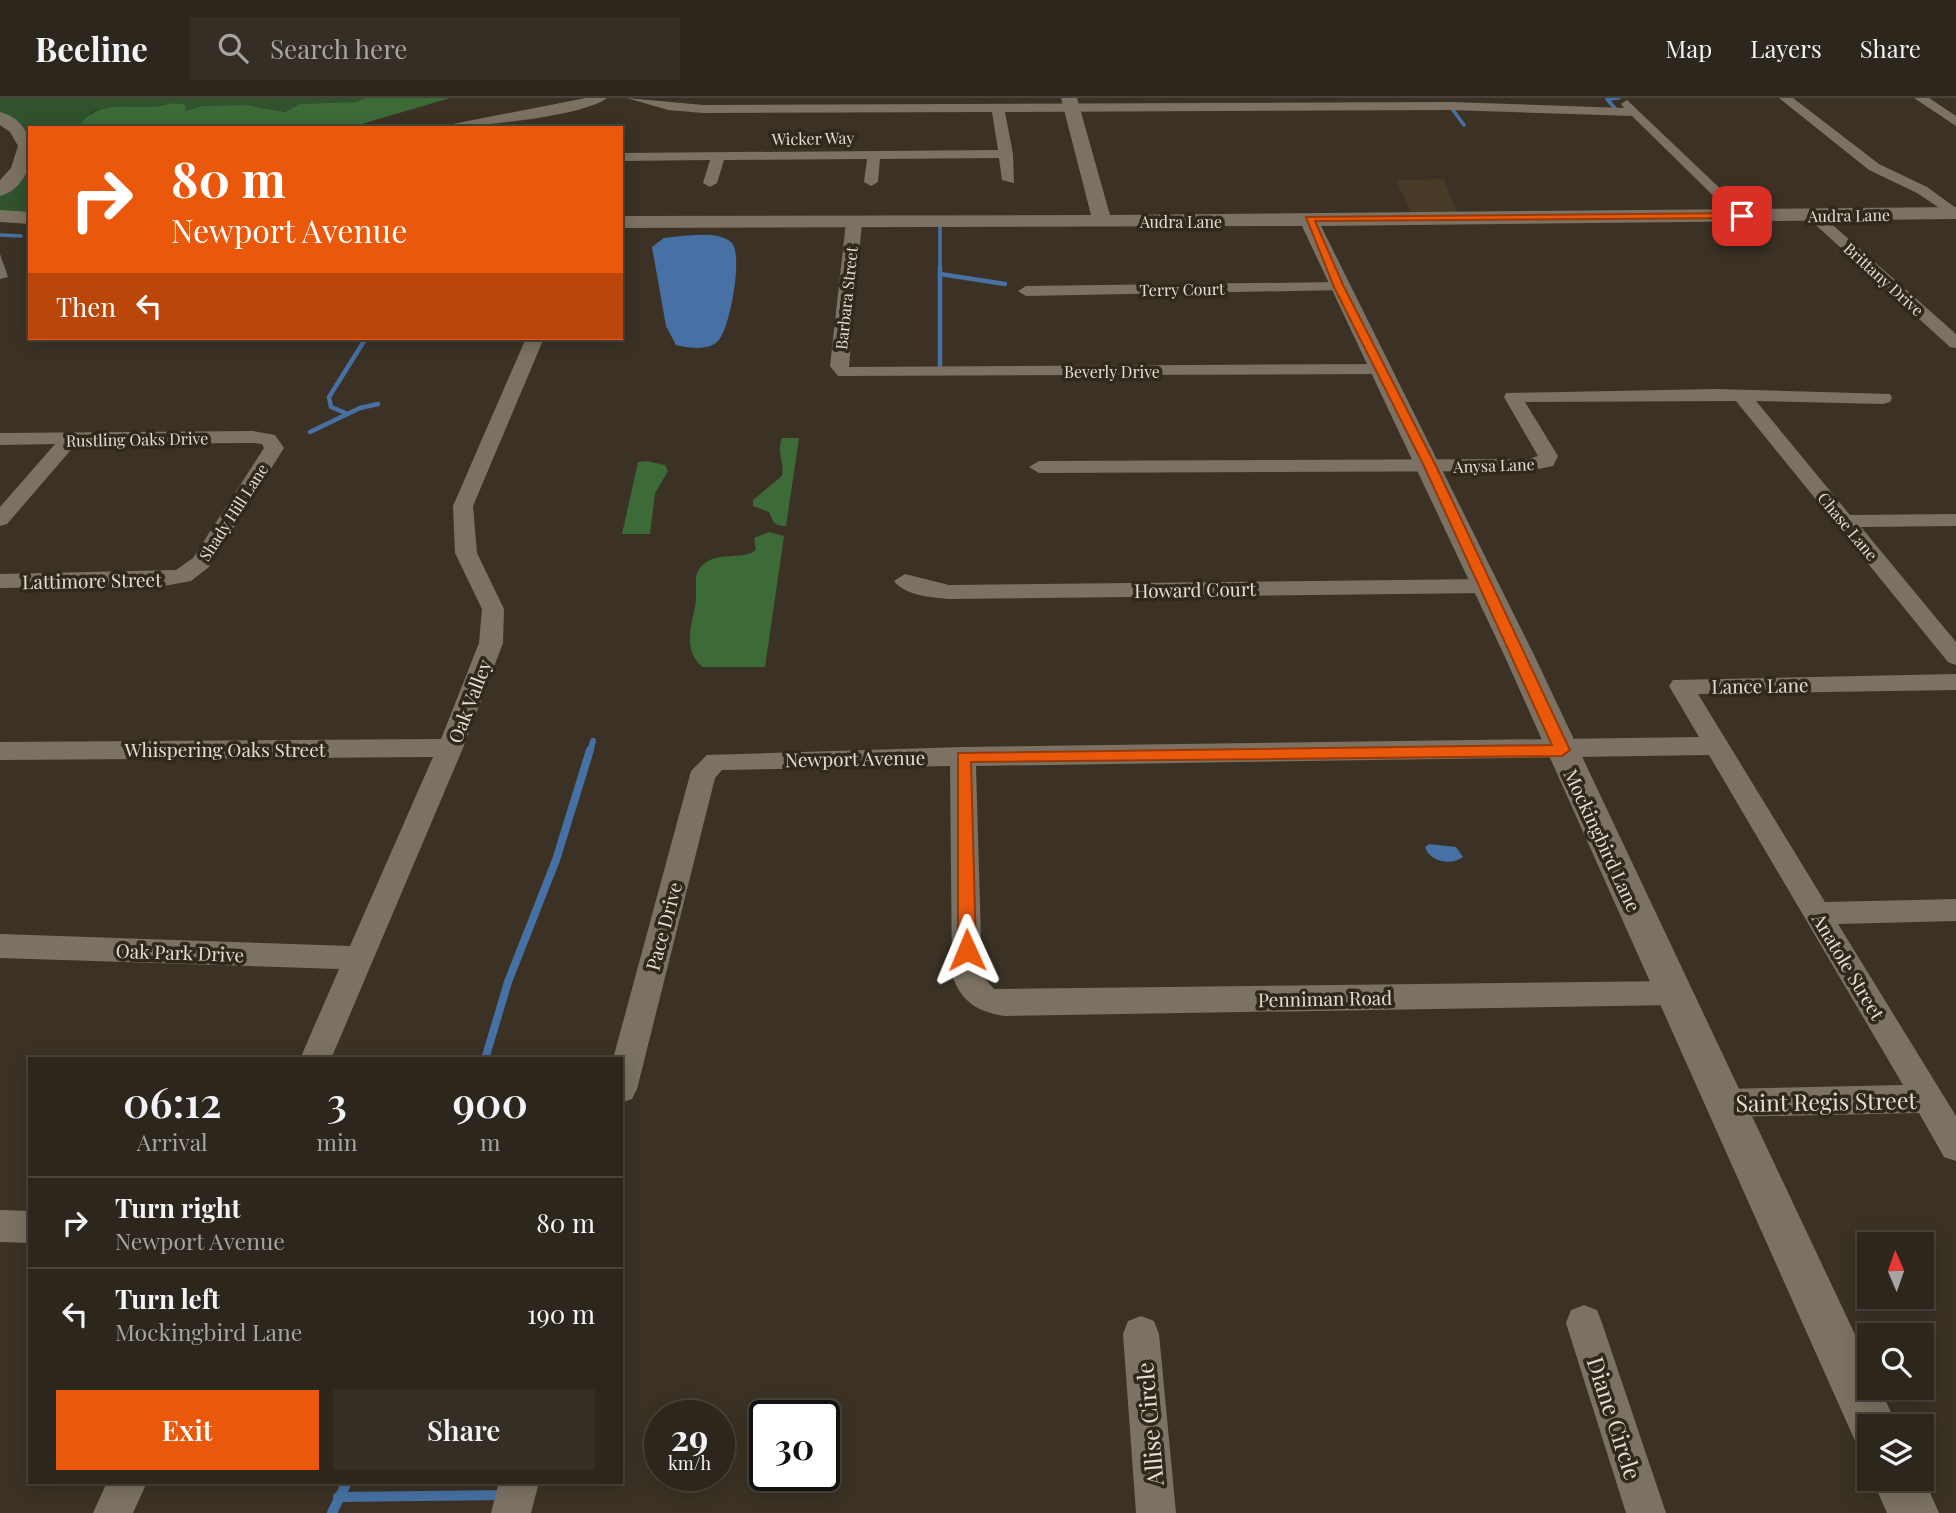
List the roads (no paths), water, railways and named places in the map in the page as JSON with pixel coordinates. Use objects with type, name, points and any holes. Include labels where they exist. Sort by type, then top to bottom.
[{"type":"street","points":[[452,126],[541,113],[601,98]]},
{"type":"street","points":[[633,98],[668,106],[703,109],[1411,102],[1631,108],[1742,216]]},
{"type":"street","points":[[1785,98],[1874,167],[1922,190],[1955,214]]},
{"type":"street","points":[[1920,98],[1956,122]]},
{"type":"street","points":[[1071,104],[1102,221]]},
{"type":"street","points":[[998,107],[1009,180]]},
{"type":"street","points":[[0,117],[17,128],[27,146],[19,170],[0,191]]},
{"type":"street","name":"Wicker Way","points":[[623,157],[1006,154]]},
{"type":"street","points":[[872,182],[874,155]]},
{"type":"street","points":[[710,184],[718,156]]},
{"type":"street","name":"Audra Lane","points":[[623,222],[1955,214]]},
{"type":"street","name":"Brittany Drive","points":[[1813,215],[1956,343]]},
{"type":"street","points":[[0,216],[28,218]]},
{"type":"street","name":"Mockingbird Lane","points":[[1309,219],[1339,287],[1430,466],[1867,1414]]},
{"type":"street","name":"Barbara Street","points":[[844,372],[839,366],[854,222]]},
{"type":"street","name":"Terry Court","points":[[1026,291],[1339,287]]},
{"type":"street","name":"Oak Valley","points":[[316,1057],[450,748],[494,632],[491,601],[466,553],[463,506],[534,340]]},
{"type":"street","name":"Beverly Drive","points":[[844,372],[1380,369]]},
{"type":"street","name":"Chase Lane","points":[[1741,396],[1956,657]]},
{"type":"street","name":"Anysa Lane","points":[[1039,467],[1528,465],[1546,462],[1546,453],[1513,397],[1883,398]]},
{"type":"street","name":"Rustling Oaks Drive","points":[[0,439],[253,437],[272,442]]},
{"type":"street","points":[[0,520],[69,440]]},
{"type":"street","name":"Shady Hill Lane","points":[[183,576],[201,562],[273,451],[272,442]]},
{"type":"street","points":[[1844,521],[1956,520]]},
{"type":"street","name":"Lattimore Street","points":[[0,581],[154,580],[183,576]]},
{"type":"street","name":"Howard Court","points":[[905,581],[925,589],[949,592],[1486,586]]},
{"type":"street","name":"Lance Lane","points":[[1741,787],[1681,686],[1956,682]]},
{"type":"street","name":"Newport Avenue","points":[[709,765],[734,759],[1716,746]]},
{"type":"street","name":"Whispering Oaks Street","points":[[0,751],[450,748]]},
{"type":"street","name":"Penniman Road","points":[[963,757],[967,975],[978,996],[1005,1003],[1673,993]]},
{"type":"street","name":"Pace Drive","points":[[623,1080],[702,778],[709,765]]},
{"type":"street","name":"Anatole Street","points":[[1741,787],[1956,1146]]},
{"type":"street","points":[[1818,913],[1956,910]]},
{"type":"street","name":"Oak Park Drive","points":[[0,946],[360,958]]},
{"type":"street","name":"Saint Regis Street","points":[[1723,1103],[1928,1099]]},
{"type":"street","points":[[0,1226],[28,1227]]},
{"type":"street","name":"Diane Circle","points":[[1584,1323],[1646,1513]]},
{"type":"street","name":"Allise Circle","points":[[1141,1335],[1156,1513]]},
{"type":"street","points":[[113,1513],[126,1484]]},
{"type":"street","points":[[511,1513],[518,1484]]},
{"type":"street","points":[[1903,1491],[1913,1513]]},
{"type":"water","points":[[720,237],[731,242],[735,249],[736,275],[727,322],[718,341],[709,346],[692,348],[676,345],[666,326],[652,247],[664,238]]},
{"type":"water","points":[[1429,844],[1456,847],[1463,857],[1453,861],[1441,861],[1428,852],[1425,847]]},
{"type":"waterway","points":[[1618,112],[1607,99],[1619,98]]},
{"type":"waterway","points":[[1450,106],[1464,125]]},
{"type":"waterway","points":[[940,227],[940,274]]},
{"type":"waterway","points":[[0,235],[21,236]]},
{"type":"waterway","points":[[940,274],[1005,284]]},
{"type":"waterway","points":[[940,274],[940,365]]},
{"type":"waterway","points":[[348,414],[331,407],[329,397],[365,340]]},
{"type":"waterway","points":[[348,414],[378,404]]},
{"type":"waterway","points":[[310,432],[348,414]]},
{"type":"waterway","points":[[590,752],[593,741]]},
{"type":"waterway","points":[[486,1057],[508,982],[556,860],[590,750]]},
{"type":"waterway","points":[[340,1497],[346,1484]]},
{"type":"waterway","points":[[340,1497],[505,1495]]},
{"type":"waterway","points":[[332,1513],[340,1497]]}]
